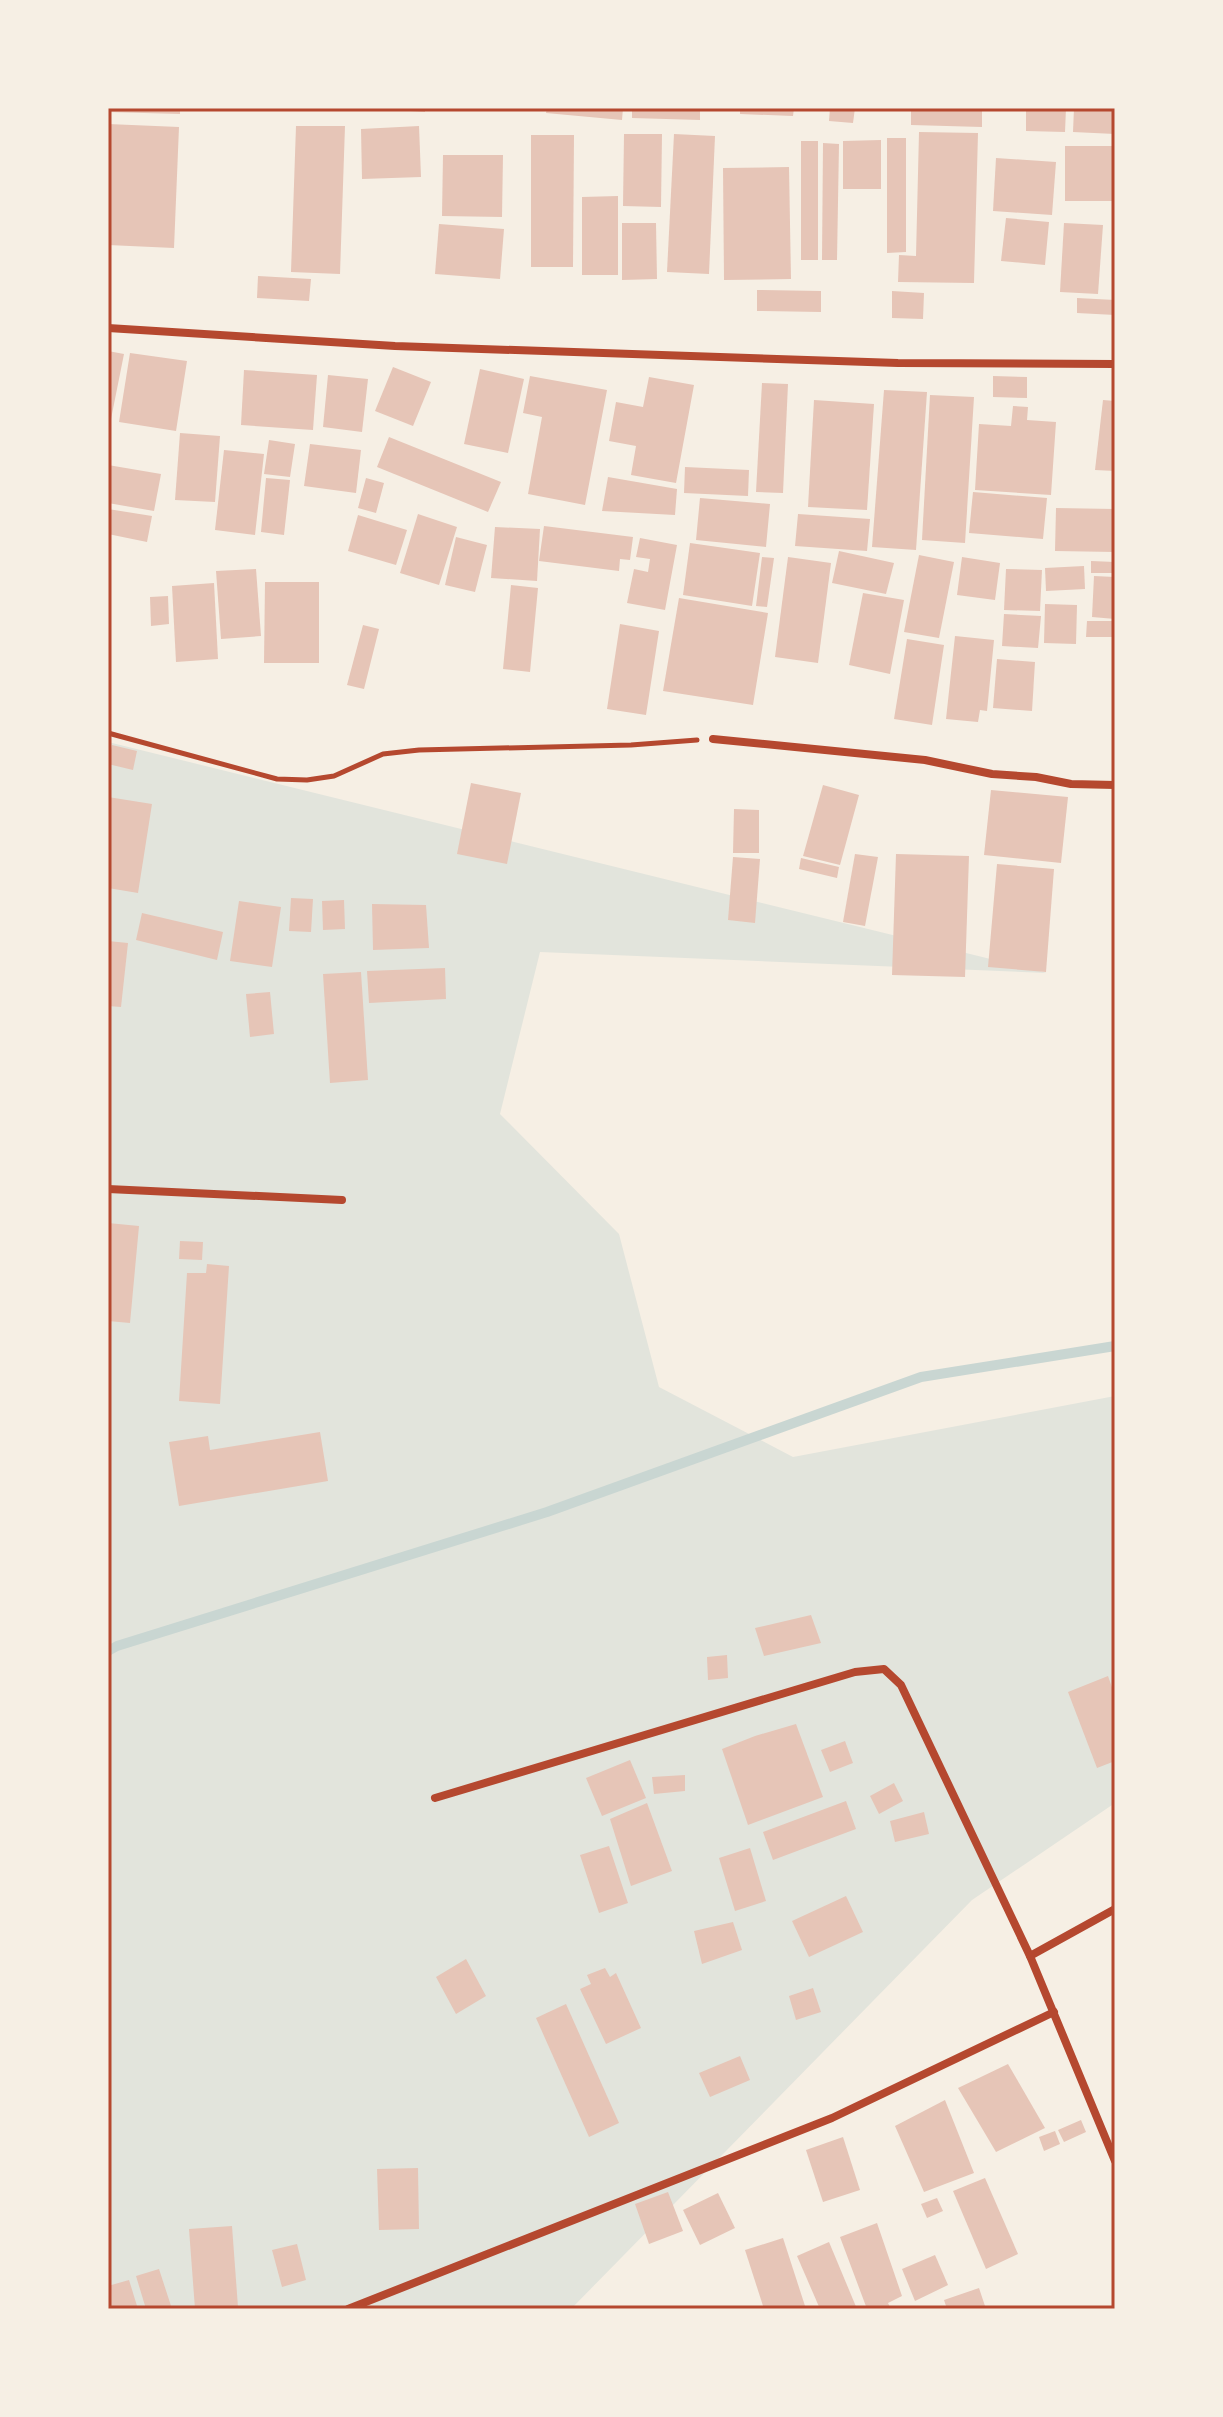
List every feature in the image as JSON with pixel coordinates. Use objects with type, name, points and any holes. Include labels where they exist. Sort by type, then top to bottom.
[{"type":"street","points":[[108,328],[442,347],[898,363],[1115,364]]},
{"type":"street","points":[[713,739],[925,760],[992,774],[1036,777],[1071,784],[1115,785]]},
{"type":"street","points":[[108,1189],[342,1200]]},
{"type":"street","points":[[435,1798],[855,1672],[884,1669],[901,1685],[1030,1956],[1115,2161]]},
{"type":"street","points":[[1030,1956],[1115,1909]]},
{"type":"street","points":[[348,2309],[832,2118],[1054,2012]]},
{"type":"path","points":[[108,733],[277,779],[307,780],[334,776],[383,754],[419,750],[631,745],[713,739]]},
{"type":"shaded area","points":[[108,742],[1047,973],[540,952],[500,1114],[619,1234],[659,1387],[793,1457],[1115,1396],[1115,1803],[972,1900],[571,2309],[108,2309]]},
{"type":"building","points":[[108,108],[180,108],[180,114],[108,112]]},
{"type":"building","points":[[425,108],[425,112],[395,110]]},
{"type":"building","points":[[547,108],[623,108],[622,120],[546,113]]},
{"type":"building","points":[[632,108],[700,108],[700,120],[632,118]]},
{"type":"building","points":[[740,108],[794,108],[793,116],[740,114]]},
{"type":"building","points":[[830,108],[855,108],[853,123],[829,121]]},
{"type":"building","points":[[911,108],[982,108],[982,127],[911,125]]},
{"type":"building","points":[[1026,108],[1066,108],[1065,132],[1026,131]]},
{"type":"building","points":[[1074,108],[1115,108],[1115,134],[1073,132]]},
{"type":"building","points":[[108,124],[179,127],[174,248],[108,245]]},
{"type":"building","points":[[296,126],[345,126],[340,274],[291,272]]},
{"type":"building","points":[[419,126],[421,177],[362,179],[361,129]]},
{"type":"building","points":[[919,132],[978,133],[974,283],[898,282],[899,255],[916,256]]},
{"type":"building","points":[[624,134],[662,134],[661,207],[623,206]]},
{"type":"building","points":[[674,134],[715,136],[709,274],[667,272]]},
{"type":"building","points":[[531,135],[574,135],[573,267],[531,267]]},
{"type":"building","points":[[887,138],[906,138],[906,252],[887,253]]},
{"type":"building","points":[[881,140],[881,189],[843,189],[843,141]]},
{"type":"building","points":[[801,141],[818,141],[818,260],[801,260]]},
{"type":"building","points":[[823,143],[839,144],[837,260],[822,260]]},
{"type":"building","points":[[1065,146],[1115,146],[1115,201],[1065,201]]},
{"type":"building","points":[[443,155],[503,155],[502,217],[442,216]]},
{"type":"building","points":[[996,158],[1056,162],[1052,215],[993,211]]},
{"type":"building","points":[[789,167],[791,279],[724,280],[723,168]]},
{"type":"building","points":[[618,196],[618,275],[582,275],[582,197]]},
{"type":"building","points":[[1006,218],[1049,222],[1045,265],[1001,261]]},
{"type":"building","points":[[622,223],[656,223],[657,279],[622,280]]},
{"type":"building","points":[[1064,223],[1103,225],[1098,294],[1060,292]]},
{"type":"building","points":[[439,224],[504,229],[500,279],[435,274]]},
{"type":"building","points":[[258,276],[311,279],[309,301],[257,298]]},
{"type":"building","points":[[757,290],[821,291],[821,312],[757,311]]},
{"type":"building","points":[[892,291],[924,293],[923,319],[892,318]]},
{"type":"building","points":[[1077,298],[1115,300],[1115,315],[1077,313]]},
{"type":"building","points":[[108,351],[124,354],[109,429],[108,429]]},
{"type":"building","points":[[130,353],[187,361],[176,431],[119,422]]},
{"type":"building","points":[[393,367],[431,382],[413,426],[375,411]]},
{"type":"building","points":[[480,369],[524,379],[508,453],[464,444]]},
{"type":"building","points":[[244,370],[317,375],[313,430],[241,425]]},
{"type":"building","points":[[328,375],[368,379],[362,432],[323,427]]},
{"type":"building","points":[[530,376],[607,390],[585,505],[528,494],[542,417],[523,413]]},
{"type":"building","points":[[993,376],[1027,377],[1027,398],[993,397]]},
{"type":"building","points":[[649,377],[694,385],[676,483],[631,475],[636,446],[609,441],[616,402],[643,407]]},
{"type":"building","points":[[762,383],[788,384],[783,493],[756,492]]},
{"type":"building","points":[[884,390],[927,392],[916,550],[872,547]]},
{"type":"building","points":[[930,395],[974,397],[965,543],[922,540]]},
{"type":"building","points":[[814,400],[874,404],[867,510],[808,507]]},
{"type":"building","points":[[1103,400],[1115,401],[1115,471],[1095,470]]},
{"type":"building","points":[[1013,406],[1028,407],[1027,420],[1056,422],[1051,495],[975,490],[979,424],[1011,426]]},
{"type":"building","points":[[180,433],[220,436],[215,502],[175,500]]},
{"type":"building","points":[[389,437],[501,482],[488,512],[377,467]]},
{"type":"building","points":[[269,440],[295,444],[290,477],[264,474]]},
{"type":"building","points":[[310,444],[361,450],[356,493],[304,486]]},
{"type":"building","points":[[224,450],[264,454],[255,535],[215,530]]},
{"type":"building","points":[[108,465],[161,474],[154,511],[108,503]]},
{"type":"building","points":[[685,467],[749,470],[748,496],[684,493]]},
{"type":"building","points":[[608,477],[677,489],[675,515],[602,511]]},
{"type":"building","points":[[266,478],[290,480],[284,535],[261,532]]},
{"type":"building","points":[[366,478],[384,483],[376,513],[358,508]]},
{"type":"building","points":[[973,492],[1047,498],[1043,539],[969,533]]},
{"type":"building","points":[[700,498],[770,504],[766,547],[696,540]]},
{"type":"building","points":[[1056,508],[1115,509],[1115,552],[1055,551]]},
{"type":"building","points":[[108,509],[152,516],[147,542],[108,534]]},
{"type":"building","points":[[418,514],[457,527],[439,585],[400,573]]},
{"type":"building","points":[[798,514],[870,519],[867,551],[795,546]]},
{"type":"building","points":[[358,515],[407,530],[396,565],[348,551]]},
{"type":"building","points":[[544,526],[633,537],[630,560],[620,559],[619,571],[539,561]]},
{"type":"building","points":[[495,527],[540,529],[537,581],[491,578]]},
{"type":"building","points":[[456,537],[487,545],[475,592],[445,585]]},
{"type":"building","points":[[640,538],[677,545],[665,610],[627,603],[634,569],[648,572],[650,559],[636,557]]},
{"type":"building","points":[[690,543],[760,553],[752,606],[683,595]]},
{"type":"building","points":[[839,551],[894,563],[886,594],[832,583]]},
{"type":"building","points":[[919,555],[954,562],[939,638],[904,632]]},
{"type":"building","points":[[762,557],[774,558],[767,607],[756,606]]},
{"type":"building","points":[[788,557],[831,563],[818,663],[775,657]]},
{"type":"building","points":[[962,557],[1000,563],[995,600],[957,595]]},
{"type":"building","points":[[1091,561],[1115,562],[1115,573],[1091,573]]},
{"type":"building","points":[[1084,566],[1085,589],[1046,591],[1045,568]]},
{"type":"building","points":[[256,569],[261,636],[221,639],[216,571]]},
{"type":"building","points":[[1006,569],[1042,570],[1040,611],[1004,610]]},
{"type":"building","points":[[1094,576],[1115,577],[1115,619],[1092,617]]},
{"type":"building","points":[[265,582],[319,582],[319,663],[264,663]]},
{"type":"building","points":[[214,583],[218,659],[176,662],[172,586]]},
{"type":"building","points":[[511,585],[538,588],[530,672],[503,669]]},
{"type":"building","points":[[863,593],[904,600],[890,674],[849,665]]},
{"type":"building","points":[[168,596],[169,624],[151,626],[150,597]]},
{"type":"building","points":[[679,598],[768,613],[753,705],[663,691]]},
{"type":"building","points":[[1045,604],[1077,605],[1076,644],[1044,643]]},
{"type":"building","points":[[1004,614],[1041,616],[1038,648],[1002,646]]},
{"type":"building","points":[[1087,621],[1115,621],[1115,637],[1086,637]]},
{"type":"building","points":[[620,624],[659,631],[646,715],[607,709]]},
{"type":"building","points":[[363,625],[379,629],[364,689],[347,685]]},
{"type":"building","points":[[955,636],[994,640],[987,711],[980,710],[978,722],[946,719]]},
{"type":"building","points":[[907,639],[944,645],[932,725],[894,719]]},
{"type":"building","points":[[997,659],[1035,662],[1032,711],[993,708]]},
{"type":"building","points":[[112,745],[137,751],[133,770],[108,764]]},
{"type":"building","points":[[471,783],[521,793],[507,864],[457,854]]},
{"type":"building","points":[[823,785],[859,795],[840,865],[803,856]]},
{"type":"building","points":[[991,790],[1068,797],[1061,863],[984,855]]},
{"type":"building","points":[[108,797],[152,804],[138,893],[108,888]]},
{"type":"building","points":[[734,809],[759,810],[759,853],[733,853]]},
{"type":"building","points":[[855,854],[878,857],[865,926],[843,922]]},
{"type":"building","points":[[896,854],[969,856],[965,977],[892,975]]},
{"type":"building","points":[[733,857],[760,859],[755,923],[728,920]]},
{"type":"building","points":[[801,858],[839,867],[837,878],[799,869]]},
{"type":"building","points":[[997,864],[1054,869],[1046,972],[988,967]]},
{"type":"building","points":[[291,898],[313,899],[311,932],[289,931]]},
{"type":"building","points":[[344,900],[345,929],[323,930],[322,901]]},
{"type":"building","points":[[239,901],[281,907],[272,967],[230,961]]},
{"type":"building","points":[[372,904],[426,905],[429,948],[373,950]]},
{"type":"building","points":[[142,913],[223,932],[217,960],[136,940]]},
{"type":"building","points":[[108,941],[128,943],[121,1007],[108,1006]]},
{"type":"building","points":[[445,968],[446,999],[369,1003],[367,971]]},
{"type":"building","points":[[361,972],[368,1080],[330,1083],[323,974]]},
{"type":"building","points":[[270,992],[274,1034],[250,1037],[246,994]]},
{"type":"building","points":[[108,1223],[139,1226],[130,1323],[108,1321]]},
{"type":"building","points":[[180,1241],[203,1242],[202,1260],[179,1259]]},
{"type":"building","points":[[207,1264],[229,1266],[220,1404],[179,1401],[187,1273],[206,1273]]},
{"type":"building","points":[[320,1432],[328,1481],[179,1506],[169,1442],[208,1436],[210,1450]]},
{"type":"building","points":[[811,1615],[821,1643],[764,1656],[755,1628]]},
{"type":"building","points":[[727,1655],[728,1678],[708,1680],[707,1657]]},
{"type":"building","points":[[1108,1676],[1115,1696],[1115,1761],[1097,1768],[1068,1692]]},
{"type":"building","points":[[796,1724],[823,1797],[748,1825],[722,1749]]},
{"type":"building","points":[[845,1741],[853,1763],[830,1772],[821,1750]]},
{"type":"building","points":[[630,1760],[646,1798],[602,1816],[586,1778]]},
{"type":"building","points":[[685,1775],[685,1791],[654,1794],[652,1777]]},
{"type":"building","points":[[894,1783],[903,1801],[879,1814],[870,1796]]},
{"type":"building","points":[[846,1801],[856,1829],[773,1860],[763,1832]]},
{"type":"building","points":[[647,1803],[672,1871],[631,1886],[610,1819]]},
{"type":"building","points":[[924,1812],[929,1834],[895,1842],[890,1821]]},
{"type":"building","points":[[609,1846],[628,1903],[599,1913],[580,1855]]},
{"type":"building","points":[[750,1848],[766,1901],[735,1911],[719,1858]]},
{"type":"building","points":[[846,1896],[863,1932],[809,1957],[792,1921]]},
{"type":"building","points":[[733,1922],[742,1950],[702,1964],[694,1931]]},
{"type":"building","points":[[466,1959],[486,1996],[456,2014],[436,1977]]},
{"type":"building","points":[[605,1968],[610,1977],[616,1973],[641,2028],[606,2044],[580,1989],[591,1984],[587,1975]]},
{"type":"building","points":[[813,1988],[821,2012],[796,2020],[789,1996]]},
{"type":"building","points":[[566,2004],[619,2123],[589,2137],[536,2018]]},
{"type":"building","points":[[740,2056],[750,2080],[710,2097],[699,2073]]},
{"type":"building","points":[[1008,2064],[1045,2128],[996,2152],[958,2088]]},
{"type":"building","points":[[945,2100],[974,2173],[924,2192],[895,2126]]},
{"type":"building","points":[[1081,2120],[1086,2132],[1064,2142],[1058,2130]]},
{"type":"building","points":[[1055,2131],[1060,2144],[1044,2151],[1039,2137]]},
{"type":"building","points":[[843,2137],[860,2190],[823,2202],[806,2150]]},
{"type":"building","points":[[418,2168],[419,2229],[379,2230],[377,2169]]},
{"type":"building","points":[[985,2178],[1018,2254],[986,2269],[953,2191]]},
{"type":"building","points":[[668,2192],[683,2231],[649,2244],[635,2204]]},
{"type":"building","points":[[718,2193],[735,2228],[700,2245],[683,2210]]},
{"type":"building","points":[[937,2198],[943,2211],[927,2218],[921,2204]]},
{"type":"building","points":[[877,2223],[902,2296],[888,2303],[891,2309],[878,2309],[877,2306],[867,2309],[840,2237]]},
{"type":"building","points":[[232,2226],[238,2307],[195,2309],[189,2229]]},
{"type":"building","points":[[783,2238],[806,2309],[764,2309],[745,2250]]},
{"type":"building","points":[[829,2242],[857,2309],[820,2309],[797,2256]]},
{"type":"building","points":[[297,2244],[306,2280],[282,2287],[272,2250]]},
{"type":"building","points":[[935,2255],[948,2285],[915,2301],[902,2269]]},
{"type":"building","points":[[159,2269],[172,2309],[146,2309],[136,2276]]},
{"type":"building","points":[[129,2280],[138,2309],[108,2309],[108,2286]]},
{"type":"building","points":[[979,2288],[986,2309],[947,2309],[944,2300]]},
{"type":"waterway","points":[[108,1651],[547,1512],[921,1377],[1115,1346]]}]
